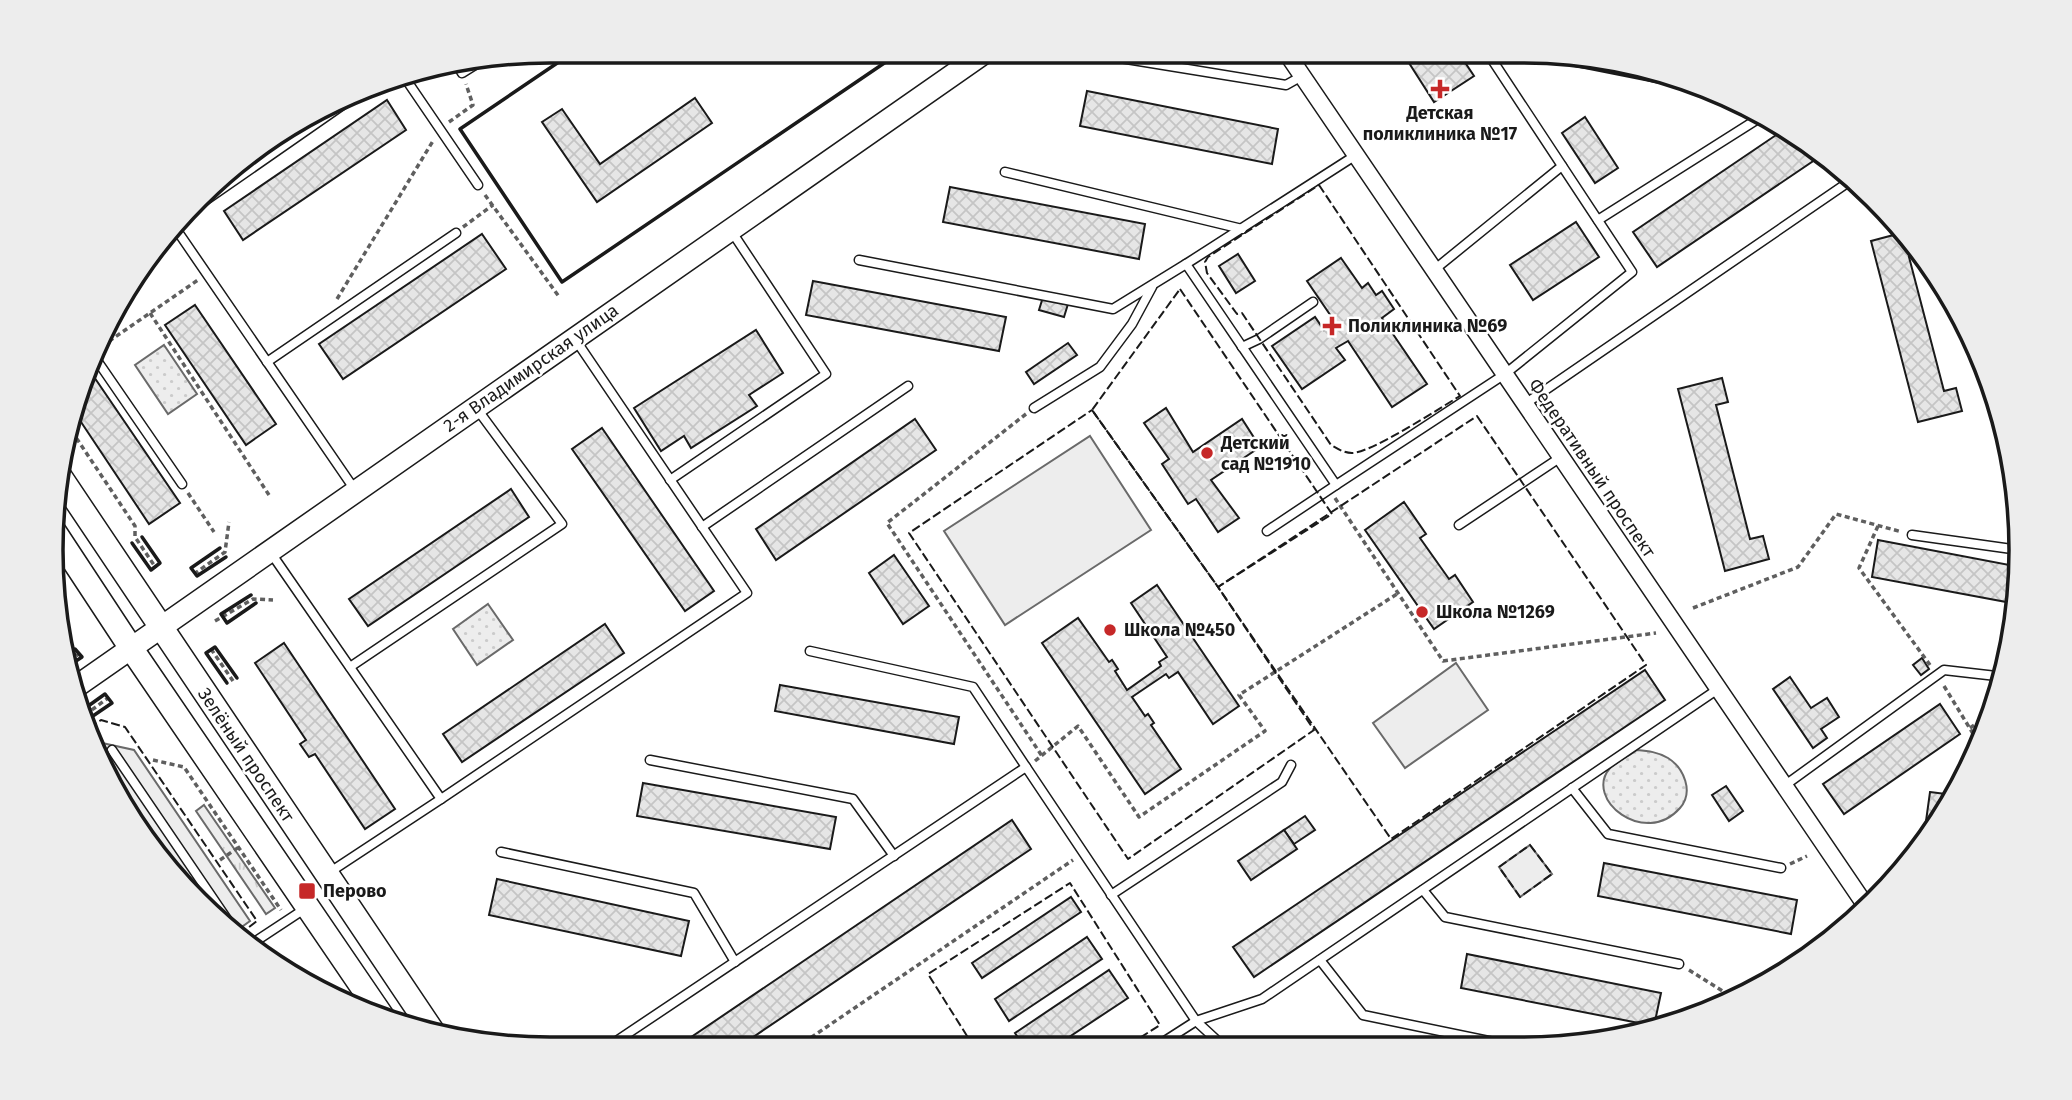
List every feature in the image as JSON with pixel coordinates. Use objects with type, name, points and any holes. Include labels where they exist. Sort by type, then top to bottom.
[{"type":"main road","name":"Зелёный проспект","points":[[67,487],[425,1020]]},
{"type":"main road","name":"Зелёный проспект","points":[[63,544],[374,1004]]},
{"type":"street","name":"2-я Владимирская улица","points":[[82,683],[970,63]]},
{"type":"street","name":"Федеративный проспект","points":[[1294,63],[1862,898]]},
{"type":"lane","points":[[1151,63],[1286,85],[1302,76]]},
{"type":"lane","points":[[1266,531],[1506,374],[1632,272],[1494,63]]},
{"type":"lane","points":[[409,84],[478,184]]},
{"type":"lane","points":[[229,184],[320,121]]},
{"type":"lane","points":[[1598,220],[1754,122]]},
{"type":"lane","points":[[859,260],[1113,309],[1356,155]]},
{"type":"lane","points":[[1434,270],[1562,166]]},
{"type":"lane","points":[[1006,172],[1242,229]]},
{"type":"lane","points":[[1525,404],[1844,185]]},
{"type":"lane","points":[[670,480],[826,374],[730,230]]},
{"type":"lane","points":[[267,362],[456,233]]},
{"type":"lane","points":[[180,234],[355,491]]},
{"type":"lane","points":[[1186,264],[1333,488]]},
{"type":"lane","points":[[1034,408],[1100,367],[1132,324],[1154,285]]},
{"type":"lane","points":[[1242,347],[1259,339],[1313,302]]},
{"type":"lane","points":[[326,875],[747,593],[574,338]]},
{"type":"lane","points":[[100,365],[181,484]]},
{"type":"lane","points":[[702,527],[908,386]]},
{"type":"lane","points":[[350,667],[562,524],[475,407]]},
{"type":"lane","points":[[1459,525],[1561,457]]},
{"type":"lane","points":[[1912,535],[2009,549]]},
{"type":"lane","points":[[270,550],[441,799]]},
{"type":"lane","points":[[810,650],[973,687],[1196,1021],[1213,1037]]},
{"type":"lane","points":[[1784,786],[1944,670],[1992,676]]},
{"type":"lane","points":[[1171,1037],[1196,1021],[1262,999],[1718,689]]},
{"type":"lane","points":[[112,750],[215,903]]},
{"type":"lane","points":[[650,760],[853,799],[894,856]]},
{"type":"lane","points":[[1111,895],[1282,782],[1291,765]]},
{"type":"lane","points":[[623,1037],[1026,767]]},
{"type":"lane","points":[[1572,788],[1608,834],[1781,868]]},
{"type":"lane","points":[[501,852],[694,893],[736,962]]},
{"type":"lane","points":[[1423,890],[1445,917],[1679,964]]},
{"type":"lane","points":[[258,939],[308,906]]},
{"type":"lane","points":[[1320,960],[1363,1015],[1469,1037]]},
{"type":"path","points":[[321,325],[440,129],[473,105],[460,71]]},
{"type":"path","points":[[478,184],[560,298]]},
{"type":"path","points":[[456,233],[493,205]]},
{"type":"path","points":[[111,340],[207,274]]},
{"type":"path","points":[[150,313],[269,495]]},
{"type":"path","points":[[1034,408],[887,523],[1042,756]]},
{"type":"path","points":[[76,438],[135,526],[135,537],[156,569]]},
{"type":"path","points":[[181,484],[214,532]]},
{"type":"path","points":[[1333,488],[1397,594],[1443,661],[1656,634]]},
{"type":"path","points":[[1693,608],[1798,567],[1836,514],[1912,535]]},
{"type":"path","points":[[194,574],[225,552],[229,522]]},
{"type":"path","points":[[1878,526],[1859,568],[1938,676],[1973,733]]},
{"type":"path","points":[[1026,767],[1078,726],[1139,817],[1265,732],[1238,695],[1397,594]]},
{"type":"path","points":[[215,621],[253,598],[273,600]]},
{"type":"path","points":[[211,649],[233,681]]},
{"type":"path","points":[[75,656],[79,653]]},
{"type":"path","points":[[90,711],[108,698]]},
{"type":"path","points":[[1970,728],[1977,723]]},
{"type":"path","points":[[153,760],[184,767],[288,920]]},
{"type":"path","points":[[220,860],[239,847]]},
{"type":"path","points":[[812,1037],[1083,853]]},
{"type":"path","points":[[1679,964],[1725,992]]},
{"type":"green space","points":[[164,345],[197,394],[168,414],[135,365]]},
{"type":"green space","points":[[488,604],[513,640],[477,665],[453,629]]},
{"type":"green space","points":[[1637,750],[1664,756],[1674,762],[1683,774],[1687,788],[1684,802],[1666,819],[1650,823],[1635,821],[1622,815],[1611,805],[1605,793],[1604,780],[1610,768]]},
{"type":"green space","points":[[204,805],[275,908],[266,914],[196,811]]},
{"type":"shaded area","points":[[1090,436],[1151,530],[1005,625],[944,531]]},
{"type":"shaded area","points":[[1456,663],[1488,710],[1405,768],[1373,723]]},
{"type":"shaded area","points":[[103,743],[134,750],[250,921],[242,927],[184,871],[145,821]]},
{"type":"shaded area","points":[[1530,845],[1552,874],[1520,897],[1499,867]]},
{"type":"building","name":"Детская поликлиника №17","points":[[1409,63],[1465,63],[1474,76],[1434,102]]},
{"type":"building","points":[[1573,66],[1617,72],[1655,82]]},
{"type":"building","points":[[1087,91],[1278,129],[1272,164],[1080,126]]},
{"type":"building","points":[[695,98],[712,123],[597,202],[542,122],[562,109],[600,164]]},
{"type":"building","points":[[387,100],[406,130],[243,240],[224,211]]},
{"type":"building","points":[[1585,117],[1618,168],[1595,183],[1562,133]]},
{"type":"building","points":[[1777,135],[1814,161],[1657,267],[1633,232]]},
{"type":"building","points":[[950,187],[1145,224],[1139,259],[943,222]]},
{"type":"building","points":[[1576,222],[1599,257],[1533,300],[1510,265]]},
{"type":"building","points":[[482,234],[506,269],[343,379],[319,344]]},
{"type":"building","points":[[1893,235],[1910,257],[1944,391],[1956,388],[1962,411],[1918,422],[1871,241]]},
{"type":"building","points":[[1238,254],[1255,281],[1236,293],[1219,266]]},
{"type":"building","points":[[1341,258],[1362,288],[1368,283],[1376,295],[1382,291],[1394,309],[1382,318],[1427,384],[1392,407],[1348,341],[1336,348],[1345,360],[1302,389],[1272,346],[1315,317],[1324,330],[1335,322],[1307,281]]},
{"type":"building","points":[[813,281],[1006,317],[999,351],[806,315]]},
{"type":"building","points":[[1043,297],[1068,304],[1064,317],[1039,310]]},
{"type":"building","points":[[195,305],[276,424],[246,445],[165,325]]},
{"type":"building","points":[[756,330],[783,373],[749,395],[757,406],[691,448],[684,436],[661,451],[634,408]]},
{"type":"building","points":[[1068,343],[1077,355],[1034,384],[1026,372]]},
{"type":"building","points":[[95,378],[180,503],[149,524],[81,422]]},
{"type":"building","points":[[1722,378],[1728,402],[1716,405],[1750,539],[1763,536],[1769,559],[1725,571],[1678,389]]},
{"type":"building","points":[[1166,408],[1193,452],[1242,419],[1260,447],[1211,480],[1239,518],[1218,532],[1196,499],[1188,504],[1162,464],[1169,459],[1144,423]]},
{"type":"building","points":[[915,419],[936,450],[776,560],[756,529]]},
{"type":"building","points":[[602,428],[714,591],[685,611],[572,449]]},
{"type":"building","points":[[511,489],[529,517],[368,626],[349,599]]},
{"type":"building","points":[[1404,502],[1426,534],[1420,538],[1449,579],[1455,575],[1473,602],[1434,629],[1365,530]]},
{"type":"building","points":[[1878,540],[2009,565],[2006,602],[1872,577]]},
{"type":"building","points":[[894,555],[929,606],[903,624],[869,573]]},
{"type":"building","points":[[1157,585],[1239,706],[1213,724],[1178,672],[1169,678],[1166,674],[1132,697],[1145,716],[1148,714],[1154,723],[1151,725],[1181,769],[1145,794],[1042,643],[1078,618],[1109,662],[1112,660],[1118,669],[1115,671],[1127,690],[1161,666],[1159,662],[1167,657],[1131,603]]},
{"type":"building","points":[[605,624],[624,653],[462,762],[443,734]]},
{"type":"building","points":[[284,643],[395,809],[365,829],[315,754],[309,757],[300,744],[306,740],[255,663]]},
{"type":"building","points":[[1922,658],[1929,669],[1921,675],[1913,665]]},
{"type":"building","points":[[1645,670],[1665,700],[1254,977],[1233,947]]},
{"type":"building","points":[[1790,677],[1811,708],[1827,698],[1839,717],[1821,729],[1827,738],[1813,748],[1773,689]]},
{"type":"building","points":[[780,685],[959,717],[954,744],[775,711]]},
{"type":"building","points":[[1940,704],[1960,734],[1844,814],[1823,784]]},
{"type":"building","points":[[643,783],[836,817],[830,849],[637,816]]},
{"type":"building","points":[[1726,786],[1743,811],[1729,821],[1712,795]]},
{"type":"building","points":[[1930,792],[1944,794],[1927,821]]},
{"type":"building","points":[[1305,816],[1315,830],[1294,844],[1284,830]]},
{"type":"building","points":[[1012,820],[1031,849],[753,1037],[691,1037]]},
{"type":"building","points":[[1284,830],[1297,849],[1251,880],[1238,861]]},
{"type":"building","points":[[1604,863],[1797,900],[1791,934],[1598,896]]},
{"type":"building","points":[[497,879],[689,921],[681,956],[489,915]]},
{"type":"building","points":[[1071,897],[1081,912],[982,978],[972,963]]},
{"type":"building","points":[[1087,937],[1102,959],[1009,1021],[995,999]]},
{"type":"building","points":[[1467,954],[1661,993],[1656,1018],[1637,1023],[1461,988]]},
{"type":"building","points":[[1109,970],[1128,998],[1069,1037],[1018,1037],[1015,1033]]},
{"type":"fence","points":[[1319,185],[1460,396],[1374,446],[1352,453],[1331,445],[1242,313],[1237,314],[1207,273],[1205,262],[1208,257],[1319,185]]},
{"type":"fence","points":[[1180,289],[1332,514],[1218,587],[1092,410],[1180,289]]},
{"type":"fence","points":[[1092,410],[1218,587],[1314,730],[1128,859],[909,533],[1092,410]]},
{"type":"fence","points":[[1477,416],[1646,665],[1391,839],[1218,587],[1477,416]]},
{"type":"fence","points":[[95,724],[101,720],[125,727],[257,921],[246,930]]},
{"type":"fence","points":[[1530,845],[1552,874],[1520,897],[1499,867],[1530,845]]},
{"type":"fence","points":[[968,1037],[928,974],[1070,883],[1160,1025],[1141,1037]]},
{"type":"wall","points":[[557,63],[460,129],[562,282],[884,63]]},
{"type":"wall","points":[[132,543],[151,570],[160,563],[142,537]]},
{"type":"wall","points":[[220,548],[191,568],[197,576],[226,557]]},
{"type":"wall","points":[[251,595],[221,614],[227,623],[256,603]]},
{"type":"wall","points":[[227,683],[206,653],[215,647],[237,678]]},
{"type":"wall","points":[[73,650],[82,657],[76,661]]},
{"type":"wall","points":[[89,706],[105,694],[112,703],[93,716]]},
{"type":"place","name":"Детская поликлиника №17","points":[[1440,89]]},
{"type":"place","name":"Поликлиника №69","points":[[1332,326]]},
{"type":"place","name":"Детский сад №1910","points":[[1207,453]]},
{"type":"place","name":"Школа №1269","points":[[1422,612]]},
{"type":"place","name":"Школа №450","points":[[1110,630]]},
{"type":"place","name":"Перово","points":[[307,891]]}]
